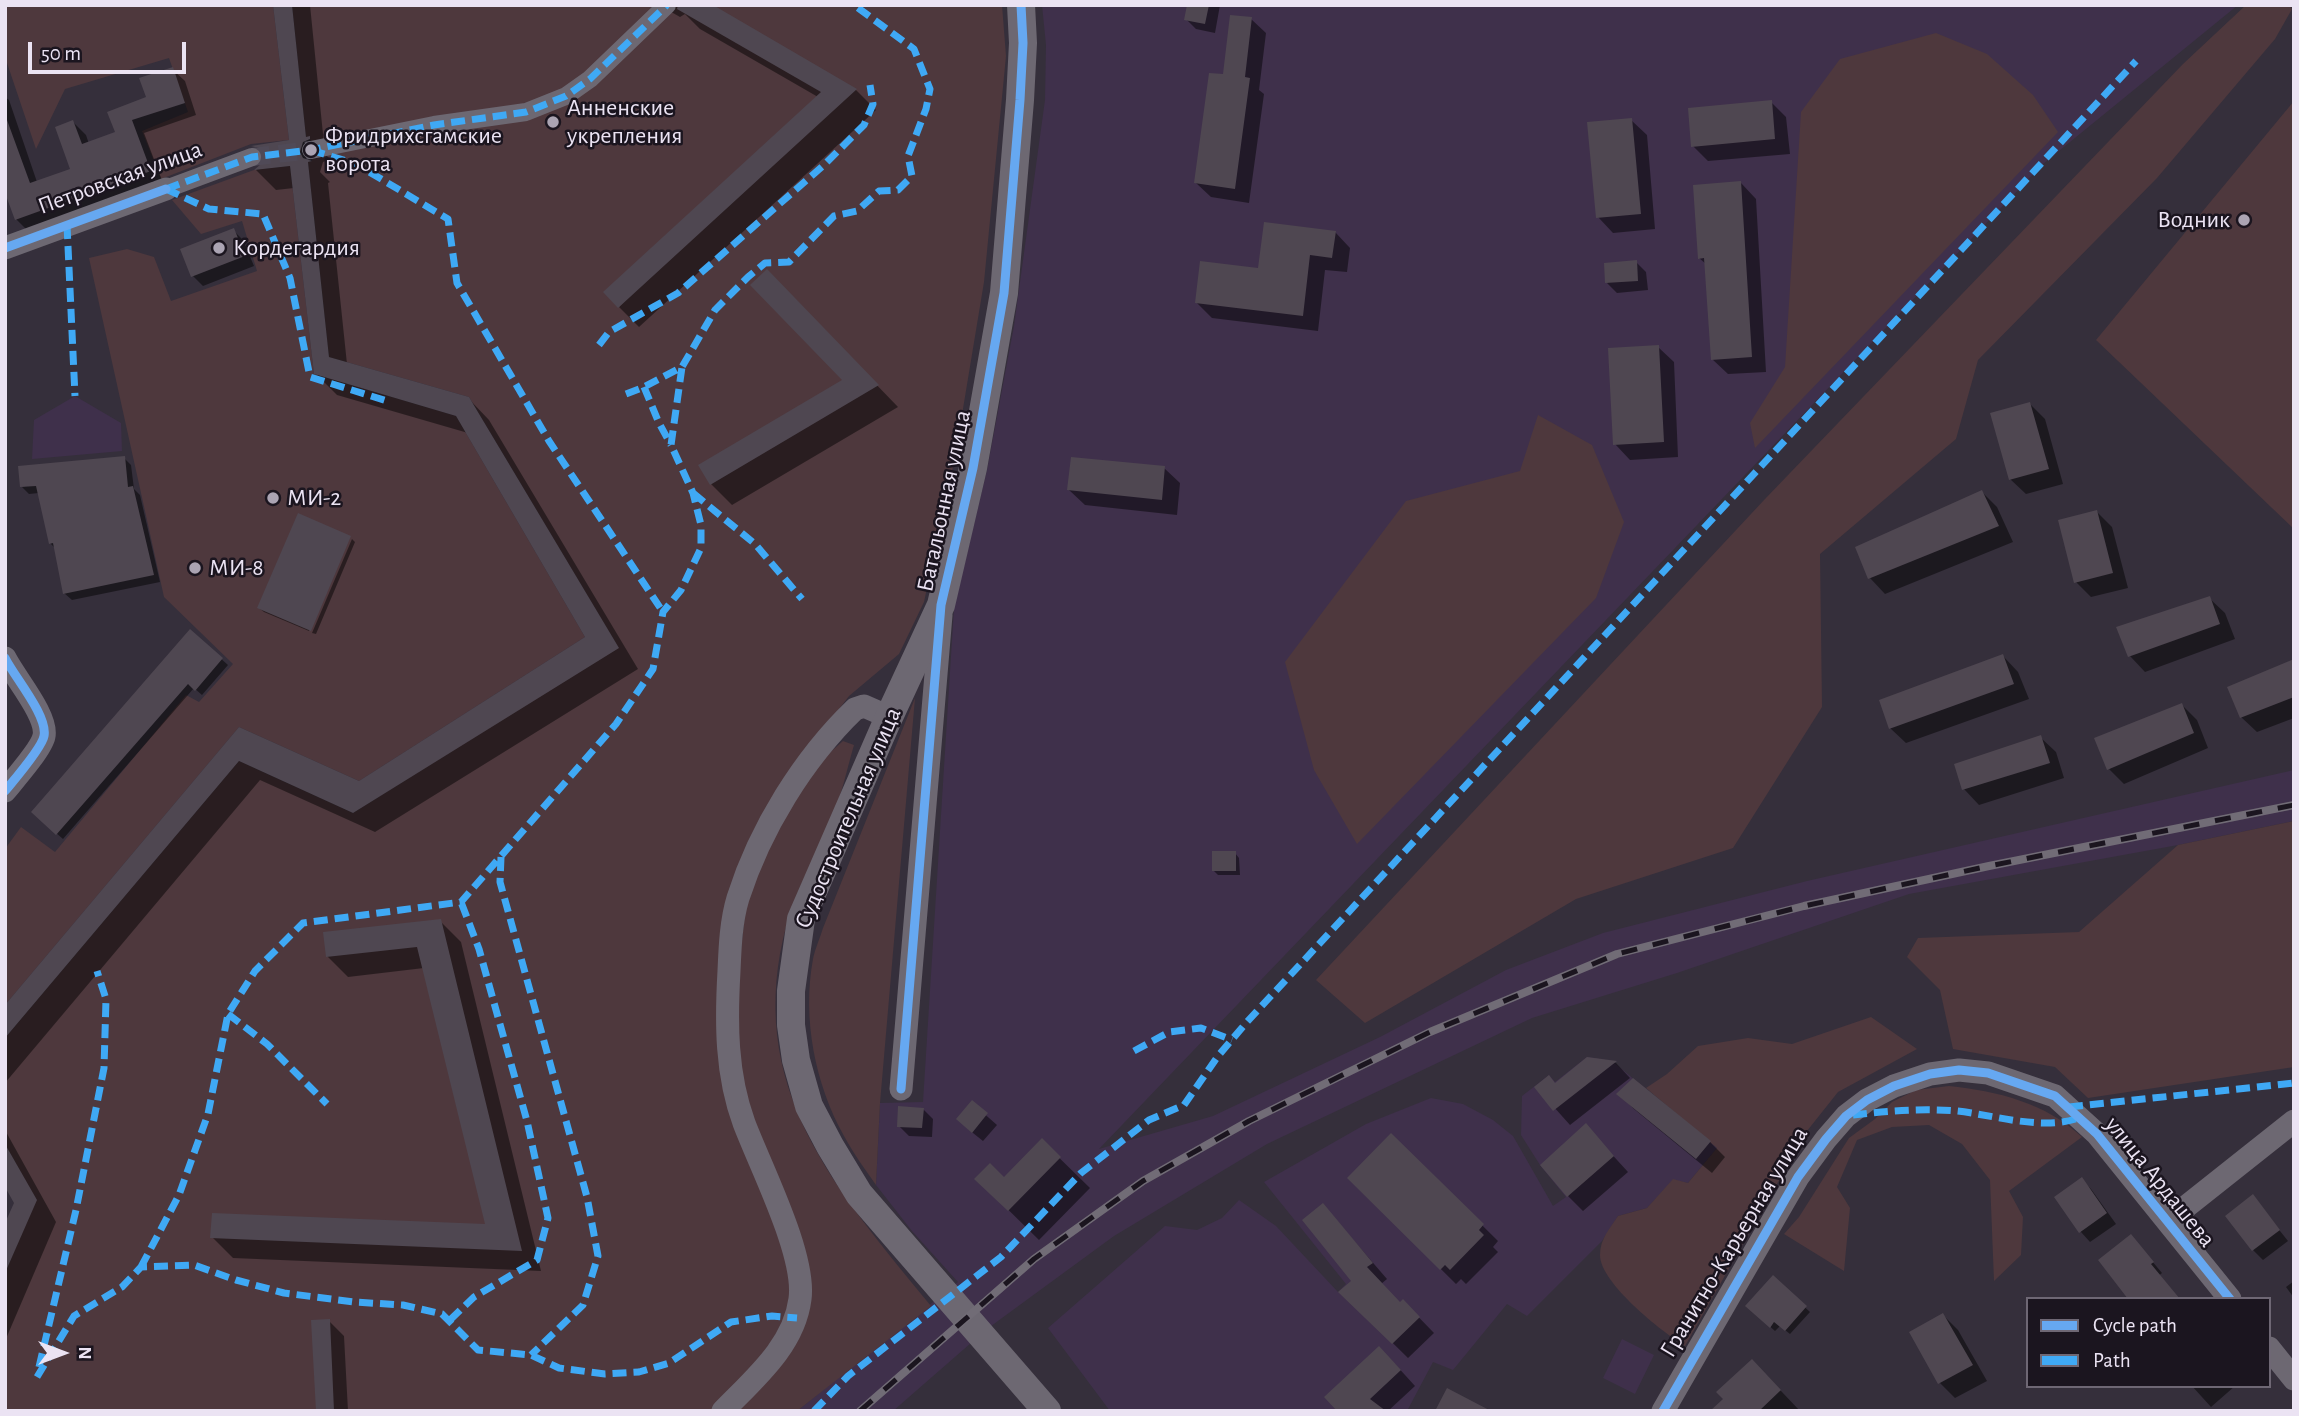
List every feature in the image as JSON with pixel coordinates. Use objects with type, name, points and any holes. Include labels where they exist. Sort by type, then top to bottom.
[{"type":"street","points":[[311,150],[434,125],[526,112],[566,96],[590,79],[667,5]]},
{"type":"street","name":"Батальонная улица","points":[[901,1089],[942,605],[973,468],[1003,293],[1020,100],[1023,43],[1021,5]]},
{"type":"street","name":"Петровская улица","points":[[5,248],[252,157]]},
{"type":"street","name":"Судостроительная улица","points":[[942,605],[888,717],[800,919],[791,991],[791,1025],[796,1060],[809,1106],[859,1194],[1047,1411]]},
{"type":"street","points":[[5,658],[45,722],[44,739],[5,791]]},
{"type":"street","points":[[723,1411],[778,1352],[797,1318],[800,1298],[798,1263],[743,1121],[730,1072],[727,1005],[730,944],[737,901],[760,844],[809,761],[855,709],[864,706],[888,717]]},
{"type":"street","name":"Гранитно-Карьерная улица","points":[[1663,1411],[1798,1177],[1846,1115],[1894,1086],[1930,1074],[1959,1070],[1988,1073],[2055,1096]]},
{"type":"street","name":"улица Ардашева","points":[[2055,1096],[2097,1134],[2228,1297]]},
{"type":"street","points":[[2168,1221],[2294,1121]]},
{"type":"street","points":[[2271,1350],[2294,1379]]},
{"type":"shaded area","points":[[5,5],[273,5],[289,140],[251,144],[161,179],[142,131],[188,112],[169,58],[65,89],[36,149],[5,57]]},
{"type":"shaded area","points":[[292,5],[1002,5],[1006,56],[984,282],[955,457],[924,602],[899,654],[849,696],[799,762],[778,795],[720,998],[785,1241],[794,1289],[775,1347],[713,1411],[5,1411],[5,1273],[36,1200],[5,1144],[5,1038],[239,761],[353,813],[618,647],[469,397],[329,357],[308,162],[312,161],[310,137],[306,137]]},
{"type":"shaded area","points":[[1042,5],[2238,5],[2043,164],[1099,1149],[1213,1116],[1380,1037],[1506,970],[1603,933],[1807,881],[2294,770],[2294,821],[1909,894],[1677,973],[1532,1018],[1267,1144],[1114,1236],[987,1329],[893,1411],[797,1411],[958,1282],[912,1231],[876,1185],[880,1103],[923,1102],[954,608],[987,470],[1014,326],[1045,100],[1046,45]]},
{"type":"shaded area","points":[[2246,5],[2289,5],[2292,9],[2275,39],[2157,178],[1978,360],[1956,439],[1820,554],[1822,707],[1733,848],[1576,899],[1365,1023],[1316,980],[1765,499],[2183,64]]},
{"type":"shaded area","points":[[1936,33],[1987,54],[2033,95],[2058,132],[1755,448],[1750,423],[1785,367],[1801,112],[1840,59]]},
{"type":"shaded area","name":"Водник","points":[[2294,101],[2294,529],[2096,340]]},
{"type":"shaded area","points":[[290,166],[314,374],[456,416],[585,637],[359,781],[239,727],[5,1005],[5,849],[21,827],[55,852],[186,695],[199,702],[233,664],[164,597],[89,258],[127,249],[154,257],[171,301],[257,271],[242,221],[201,234],[172,200],[254,170]]},
{"type":"shaded area","points":[[75,396],[121,423],[122,451],[32,459],[34,420]]},
{"type":"shaded area","points":[[1538,415],[1592,445],[1624,522],[1596,598],[1357,844],[1314,770],[1285,662],[1406,501],[1520,471]]},
{"type":"shaded area","points":[[915,698],[880,1103],[876,1185],[848,1142],[825,1095],[810,1027],[810,981],[814,955],[823,928]]},
{"type":"shaded area","points":[[843,741],[854,745],[839,799],[796,896],[787,923],[776,982],[777,1036],[788,1085],[806,1132],[832,1177],[862,1220],[931,1306],[797,1411],[731,1411],[806,1319],[740,1085],[735,1003],[747,896],[776,829],[819,762]]},
{"type":"shaded area","points":[[2294,821],[2294,1067],[2088,1098],[2055,1067],[1953,1049],[1940,990],[1907,957],[1918,938],[2079,932],[2178,845]]},
{"type":"shaded area","points":[[1871,1017],[1917,1049],[1838,1092],[1807,1131],[1685,1346],[1634,1306],[1610,1279],[1600,1255],[1604,1239],[1618,1216],[1647,1208],[1673,1179],[1688,1183],[1717,1148],[1646,1088],[1667,1074],[1698,1046],[1748,1038],[1792,1044]]},
{"type":"shaded area","points":[[1587,1057],[1612,1061],[1717,1148],[1688,1183],[1673,1180],[1647,1208],[1618,1216],[1602,1241],[1527,1316],[1507,1304],[1453,1370],[1433,1362],[1407,1411],[1110,1411],[1048,1328],[1165,1226],[1197,1230],[1222,1218],[1239,1200],[1276,1226],[1338,1292],[1346,1284],[1264,1182],[1366,1124],[1431,1098],[1463,1104],[1493,1120],[1513,1136],[1553,1206],[1566,1197],[1540,1165],[1521,1135],[1522,1096],[1549,1075],[1555,1082]]},
{"type":"shaded area","points":[[1949,1086],[2003,1095],[2037,1107],[2068,1125],[2082,1137],[2009,1191],[2023,1217],[2021,1255],[1994,1281],[1990,1180],[1962,1144],[1929,1125],[1892,1127],[1857,1140],[1837,1187],[1850,1208],[1844,1271],[1784,1234],[1799,1217],[1849,1138],[1875,1119],[1892,1102],[1916,1090]]},
{"type":"shaded area","points":[[1622,1339],[1654,1355],[1635,1394],[1603,1378]]},
{"type":"building","points":[[273,5],[292,5],[306,137],[310,136],[310,139],[303,142],[300,152],[303,158],[312,161],[308,162],[329,357],[469,397],[619,648],[353,813],[239,761],[5,1038],[5,1005],[239,727],[359,781],[585,637],[456,416],[314,374],[290,166],[254,170],[261,164],[263,154],[259,148],[251,146],[289,140]]},
{"type":"building","points":[[678,5],[713,5],[857,89],[618,308],[603,292],[821,92],[677,9]]},
{"type":"building","points":[[1187,5],[1209,5],[1205,24],[1184,20]]},
{"type":"building","points":[[1230,15],[1252,17],[1245,77],[1250,78],[1235,189],[1194,183],[1209,73],[1223,74]]},
{"type":"building","points":[[173,67],[185,103],[132,120],[151,171],[15,220],[5,193],[5,120],[30,183],[70,169],[55,127],[73,120],[82,144],[115,132],[107,112],[146,97],[139,78]]},
{"type":"building","points":[[1772,100],[1775,139],[1691,147],[1688,108]]},
{"type":"building","points":[[1632,118],[1641,214],[1596,218],[1587,122]]},
{"type":"building","points":[[1741,181],[1752,357],[1711,360],[1704,258],[1698,259],[1693,185]]},
{"type":"building","points":[[1264,222],[1336,231],[1332,258],[1310,255],[1303,316],[1195,303],[1200,261],[1258,268]]},
{"type":"building","points":[[234,228],[245,256],[191,277],[180,249]]},
{"type":"building","points":[[1637,260],[1638,281],[1605,283],[1604,263]]},
{"type":"building","points":[[767,269],[879,385],[710,485],[698,465],[842,380],[750,285]]},
{"type":"building","points":[[1659,345],[1664,442],[1613,445],[1608,348]]},
{"type":"building","points":[[2030,402],[2049,469],[2009,480],[1990,413]]},
{"type":"building","points":[[125,456],[128,487],[133,486],[154,575],[63,594],[53,543],[49,544],[36,486],[20,487],[18,466]]},
{"type":"building","points":[[1071,457],[1165,466],[1162,500],[1067,490]]},
{"type":"building","points":[[1982,490],[1999,526],[1868,579],[1855,547]]},
{"type":"building","points":[[2097,510],[2113,573],[2074,583],[2058,520]]},
{"type":"building","points":[[298,513],[351,536],[311,631],[257,608]]},
{"type":"building","points":[[2210,596],[2220,624],[2128,657],[2116,627]]},
{"type":"building","points":[[190,629],[223,658],[195,691],[188,684],[56,835],[31,812]]},
{"type":"building","points":[[2003,654],[2014,684],[1889,729],[1879,700]]},
{"type":"building","points":[[2294,659],[2294,697],[2240,718],[2227,687]]},
{"type":"building","points":[[2182,703],[2194,733],[2107,770],[2094,738]]},
{"type":"building","points":[[2041,735],[2050,763],[1962,790],[1954,764]]},
{"type":"building","points":[[1212,851],[1236,851],[1236,871],[1212,871]]},
{"type":"building","points":[[441,919],[522,1251],[210,1238],[212,1213],[485,1224],[417,947],[326,957],[323,932]]},
{"type":"building","points":[[1587,1057],[1617,1061],[1553,1111],[1534,1087],[1549,1075],[1555,1083]]},
{"type":"building","points":[[1633,1078],[1711,1141],[1696,1159],[1616,1094]]},
{"type":"building","points":[[972,1100],[988,1113],[972,1133],[956,1119]]},
{"type":"building","points":[[898,1106],[924,1108],[922,1128],[897,1127]]},
{"type":"building","points":[[1586,1123],[1614,1156],[1567,1197],[1540,1165]]},
{"type":"building","points":[[1391,1133],[1484,1224],[1479,1230],[1484,1235],[1450,1270],[1445,1265],[1440,1270],[1347,1178]]},
{"type":"building","points":[[1042,1138],[1061,1157],[1008,1211],[974,1179],[990,1163],[1004,1177]]},
{"type":"building","points":[[5,1144],[37,1200],[5,1273],[5,1223],[14,1203],[5,1187]]},
{"type":"building","points":[[2082,1177],[2107,1213],[2079,1233],[2054,1197]]},
{"type":"building","points":[[2253,1194],[2280,1230],[2252,1251],[2225,1216]]},
{"type":"building","points":[[1323,1203],[1373,1263],[1367,1267],[1400,1302],[1403,1299],[1420,1317],[1392,1344],[1338,1292],[1351,1281],[1302,1220]]},
{"type":"building","points":[[2131,1234],[2178,1297],[2126,1297],[2098,1260]]},
{"type":"building","points":[[1773,1275],[1807,1306],[1785,1331],[1774,1322],[1770,1328],[1745,1306]]},
{"type":"building","points":[[1943,1313],[1973,1365],[1938,1384],[1909,1332]]},
{"type":"building","points":[[330,1319],[334,1411],[316,1411],[311,1320]]},
{"type":"building","points":[[1379,1346],[1401,1370],[1370,1399],[1386,1411],[1337,1411],[1324,1397]]},
{"type":"building","points":[[1752,1359],[1781,1390],[1759,1411],[1710,1411],[1723,1399],[1716,1392]]},
{"type":"building","points":[[1447,1388],[1491,1411],[1435,1411]]},
{"type":"tunnel","points":[[252,157],[311,150]]},
{"type":"railway","points":[[860,1411],[1034,1259],[1143,1181],[1249,1121],[1430,1032],[1617,954],[1804,906],[2294,805]]},
{"type":"marked path","points":[[166,189],[252,157],[311,150],[434,125],[526,112],[566,96],[590,79],[667,5]]},
{"type":"marked path","points":[[626,394],[682,367],[715,310],[765,263],[789,262],[834,216],[857,211],[879,191],[898,190],[912,176],[908,156],[926,109],[930,89],[914,49],[854,5]]},
{"type":"marked path","points":[[814,1411],[848,1376],[1001,1257],[1081,1173],[1149,1120],[1184,1105],[1218,1056],[1246,1023],[2136,61]]},
{"type":"marked path","points":[[599,345],[609,332],[678,293],[825,164],[864,125],[873,104],[870,85]]},
{"type":"marked path","points":[[311,150],[356,164],[448,219],[457,283],[549,441],[663,612]]},
{"type":"marked path","points":[[166,189],[209,209],[263,214],[290,278],[310,377],[387,401]]},
{"type":"marked path","points":[[67,225],[75,396]]},
{"type":"marked path","points":[[141,1267],[179,1195],[208,1114],[228,1014],[255,971],[303,923],[461,902],[616,724],[653,669],[663,612],[681,590],[701,548],[701,525],[693,493],[671,445],[682,367]]},
{"type":"marked path","points":[[644,387],[671,445]]},
{"type":"marked path","points":[[693,493],[755,544],[802,599]]},
{"type":"marked path","points":[[501,857],[500,882],[587,1197],[598,1256],[583,1305],[531,1355]]},
{"type":"marked path","points":[[450,1320],[474,1297],[537,1260],[548,1218],[527,1121],[479,949],[461,902]]},
{"type":"marked path","points":[[39,1367],[76,1210],[104,1068],[106,999],[97,971]]},
{"type":"marked path","points":[[228,1014],[267,1044],[327,1104]]},
{"type":"marked path","points":[[1134,1051],[1169,1032],[1201,1028],[1232,1040]]},
{"type":"marked path","points":[[2069,1107],[2294,1083]]},
{"type":"marked path","points":[[1853,1115],[1905,1110],[1944,1110],[2036,1123],[2052,1123],[2081,1117]]},
{"type":"marked path","points":[[37,1377],[74,1316],[122,1287],[141,1267],[194,1265],[284,1293],[403,1305],[442,1314],[478,1350],[531,1355],[559,1368],[605,1374],[639,1372],[669,1363],[731,1322],[772,1316],[797,1318]]},
{"type":"cycle path","points":[[901,1089],[941,605],[973,468],[1004,293],[1020,100],[1023,43],[1021,5]]},
{"type":"cycle path","points":[[5,248],[166,189]]},
{"type":"cycle path","points":[[5,658],[36,708],[44,728],[44,736],[33,756],[5,791]]},
{"type":"cycle path","points":[[1663,1411],[1798,1177],[1826,1139],[1846,1116],[1867,1100],[1894,1086],[1930,1074],[1959,1070],[1988,1073],[2055,1096],[2097,1134],[2228,1297]]},
{"type":"place","name":"Анненские укрепления","points":[[553,122]]},
{"type":"place","name":"Фридрихсгамские ворота","points":[[311,150]]},
{"type":"place","name":"Водник","points":[[2244,220]]},
{"type":"place","name":"Кордегардия","points":[[219,248]]},
{"type":"place","name":"МИ-2","points":[[273,498]]},
{"type":"place","name":"МИ-8","points":[[195,568]]}]
